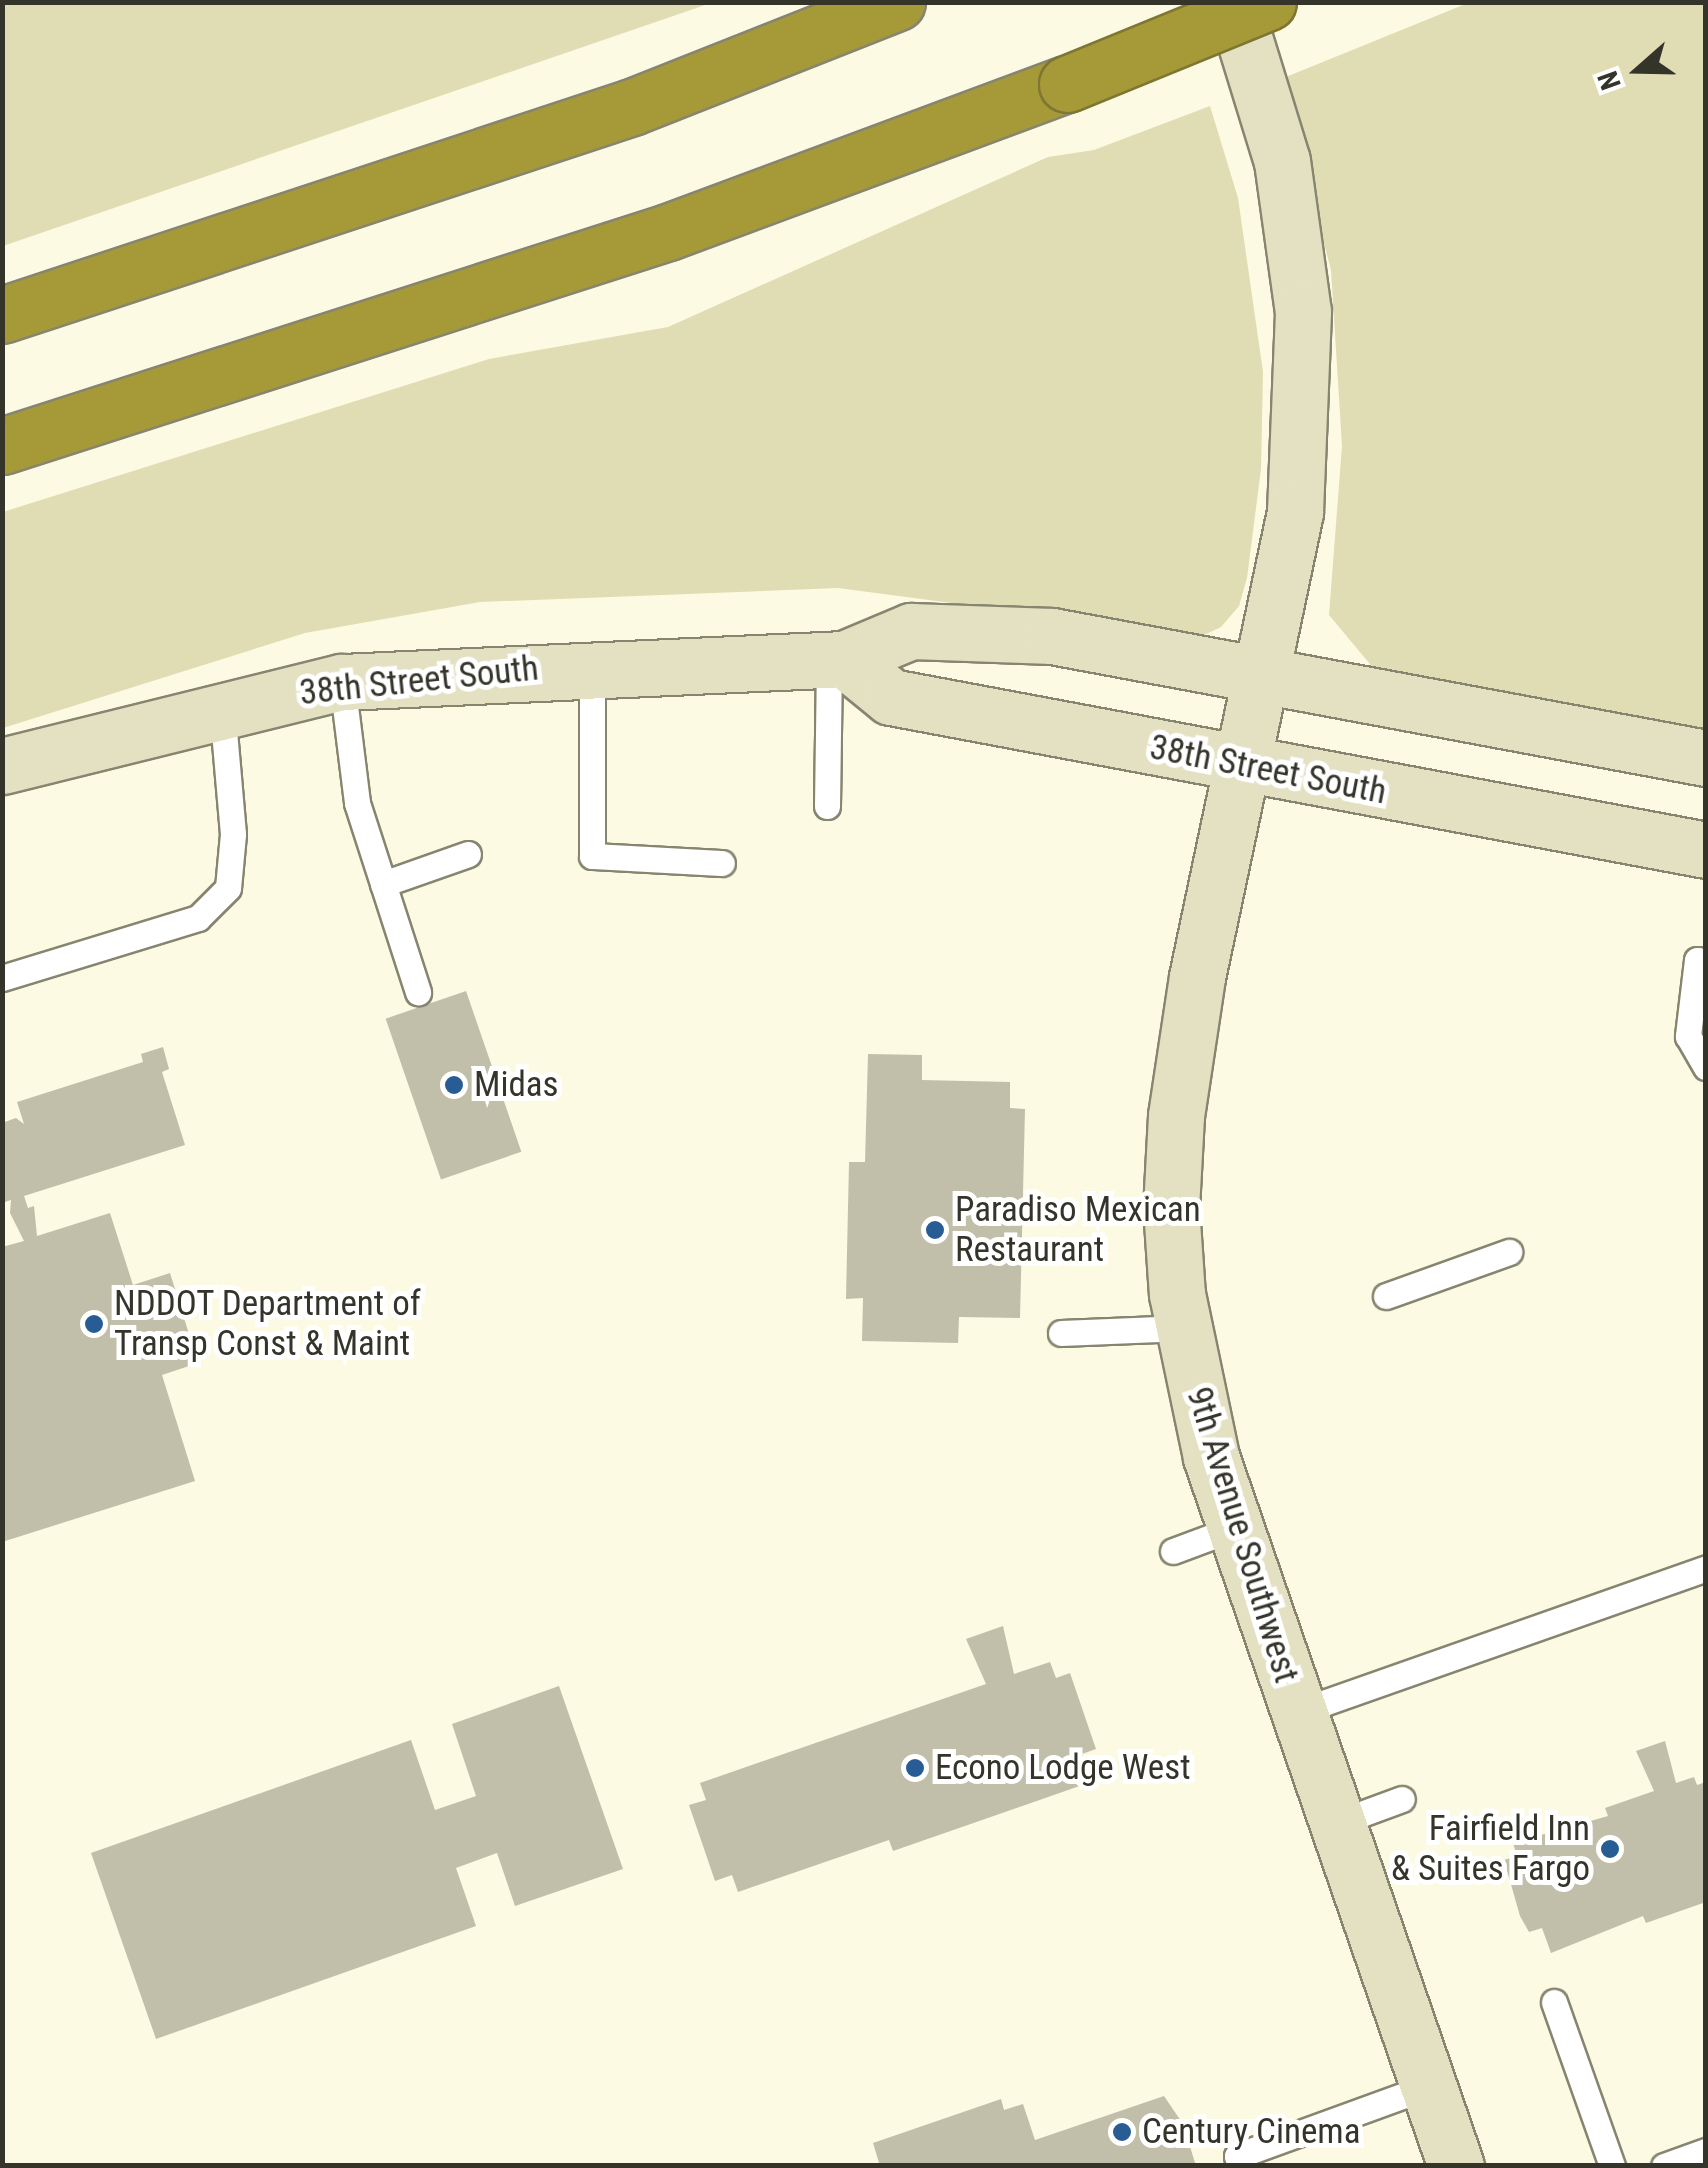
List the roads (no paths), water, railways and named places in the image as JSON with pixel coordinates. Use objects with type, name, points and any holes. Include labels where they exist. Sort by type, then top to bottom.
[{"type":"highway","points":[[2,315],[632,107],[896,2]]},
{"type":"highway","points":[[2,446],[668,232],[1066,84],[1268,2]]},
{"type":"street","name":"9th Avenue Southwest","points":[[1233,2],[1282,160],[1302,312],[1295,512],[1242,765],[1176,1116],[1171,1207],[1184,1328],[1211,1457],[1456,2166]]},
{"type":"street","name":"38th Street South","points":[[2,766],[222,707],[342,682],[592,666],[837,658],[910,630],[1052,636],[1706,758]]},
{"type":"street","name":"38th Street South","points":[[837,658],[891,698],[1706,850]]},
{"type":"lane","points":[[828,806],[837,658]]},
{"type":"lane","points":[[592,666],[592,856],[722,862]]},
{"type":"lane","points":[[342,682],[357,803],[418,992]]},
{"type":"lane","points":[[2,978],[198,918],[228,888],[233,834],[222,707]]},
{"type":"lane","points":[[383,884],[468,854]]},
{"type":"lane","points":[[1706,962],[1696,960],[1688,1036],[1706,1067]]},
{"type":"lane","points":[[1386,1296],[1508,1252]]},
{"type":"lane","points":[[1061,1333],[1184,1328]]},
{"type":"lane","points":[[1173,1550],[1235,1528]]},
{"type":"lane","points":[[1298,1712],[1706,1568]]},
{"type":"lane","points":[[1336,1823],[1402,1799]]},
{"type":"lane","points":[[1554,2002],[1612,2166]]},
{"type":"lane","points":[[1240,2166],[1236,2156],[1428,2086]]},
{"type":"lane","points":[[1664,2166],[1706,2150]]},
{"type":"place","name":"Midas","points":[[454,1085]]},
{"type":"place","name":"Paradiso Mexican Restaurant","points":[[935,1230]]},
{"type":"place","name":"NDDOT Department of Transp Const & Maint","points":[[94,1324]]},
{"type":"place","name":"Econo Lodge West","points":[[915,1768]]},
{"type":"place","name":"Fairfield Inn & Suites Fargo","points":[[1610,1849]]},
{"type":"place","name":"Century Cinema","points":[[1122,2132]]}]
